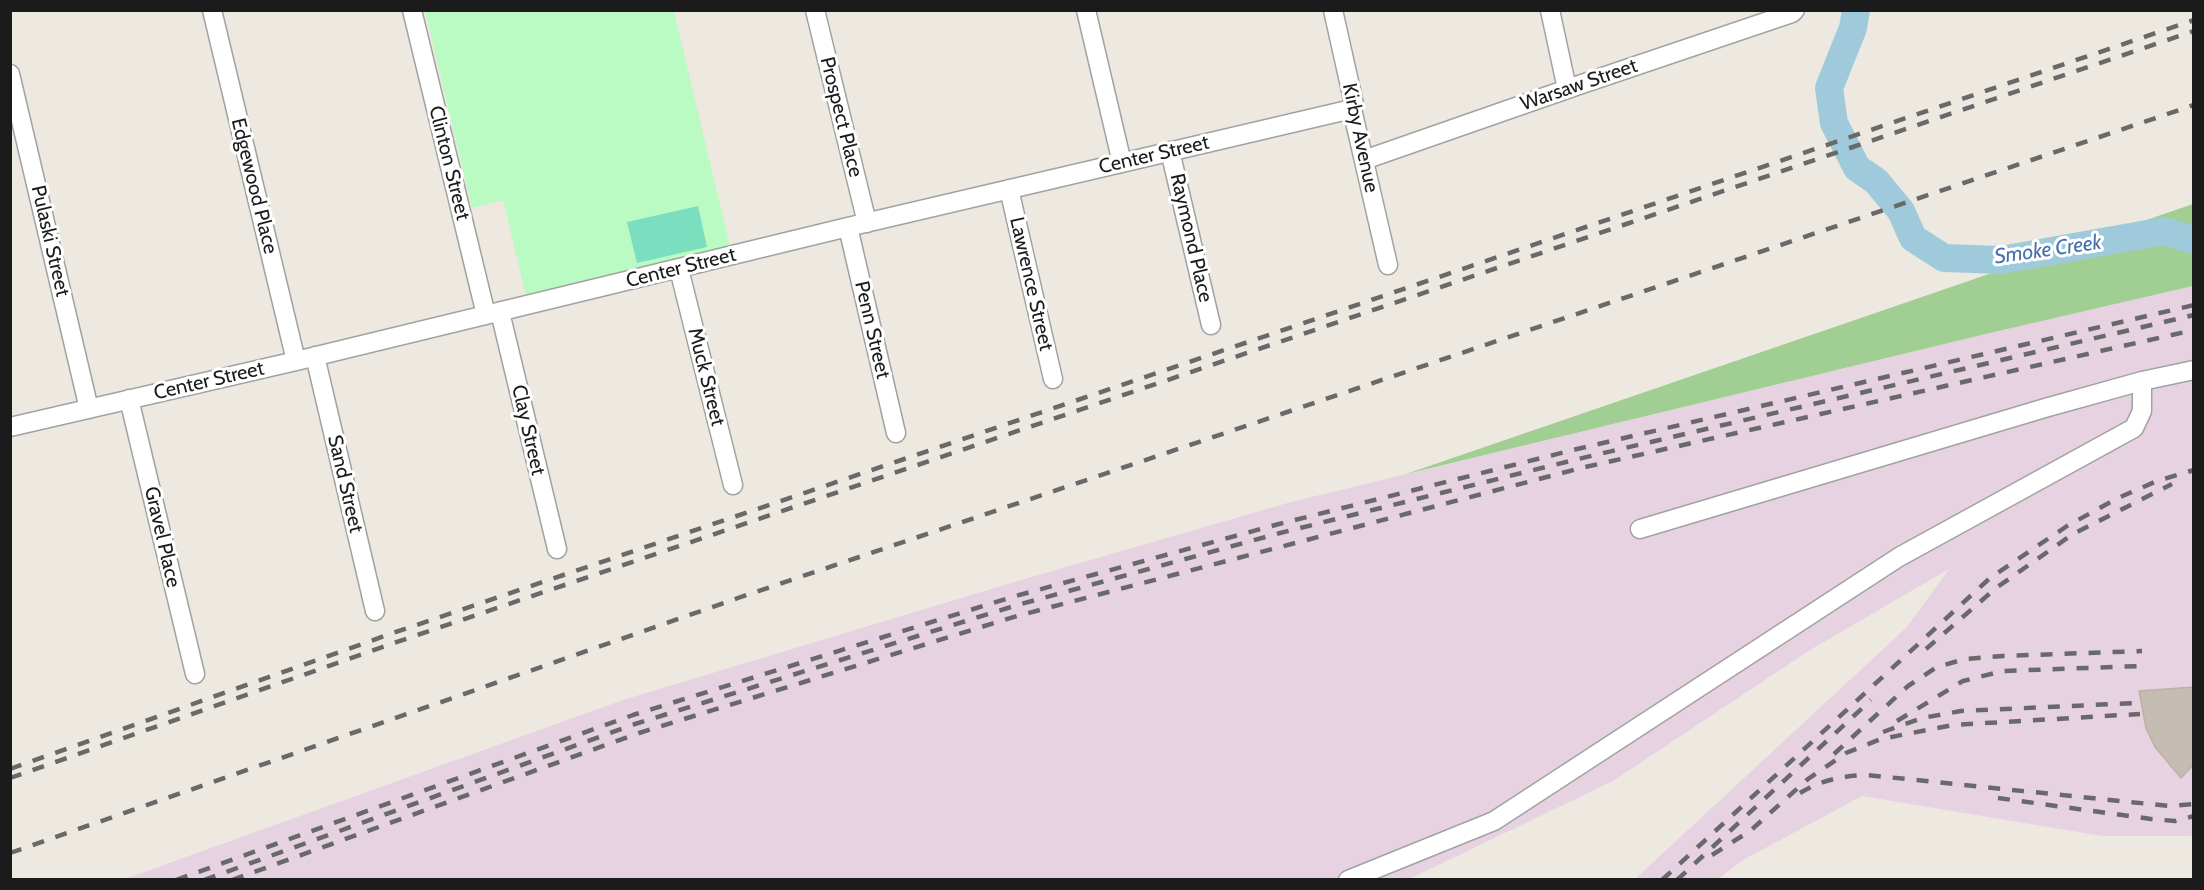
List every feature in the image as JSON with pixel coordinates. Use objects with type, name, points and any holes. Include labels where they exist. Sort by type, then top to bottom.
[{"type":"street","name":"Edgewood Place","points":[[212,10],[296,361]]},
{"type":"street","name":"Clinton Street","points":[[412,10],[493,313]]},
{"type":"street","name":"Prospect Place","points":[[815,10],[867,223]]},
{"type":"street","points":[[1086,10],[1122,163]]},
{"type":"street","name":"Kirby Avenue","points":[[1333,10],[1354,104],[1352,109],[1388,265]]},
{"type":"street","points":[[1550,10],[1567,88]]},
{"type":"street","name":"Warsaw Street","points":[[1364,160],[1795,10]]},
{"type":"street","name":"Pulaski Street","points":[[10,74],[89,409]]},
{"type":"street","name":"Center Street","points":[[10,428],[1352,109]]},
{"type":"street","name":"Raymond Place","points":[[1170,151],[1211,325]]},
{"type":"street","name":"Lawrence Street","points":[[1009,189],[1053,379]]},
{"type":"street","name":"Penn Street","points":[[848,227],[896,433]]},
{"type":"street","name":"Muck Street","points":[[679,269],[733,485]]},
{"type":"street","name":"Clay Street","points":[[493,313],[557,549]]},
{"type":"street","name":"Sand Street","points":[[315,356],[375,611]]},
{"type":"street","points":[[1640,530],[2045,408],[2142,381],[2193,370]]},
{"type":"street","points":[[1348,879],[1494,821],[1899,557],[2134,428],[2142,411],[2142,381]]},
{"type":"street","name":"Gravel Place","points":[[129,399],[195,674]]},
{"type":"shaded area","points":[[2193,286],[2194,835],[2102,836],[1862,796],[1743,860],[1718,879],[1635,879],[1907,627],[1949,569],[1810,650],[1613,781],[1409,879],[122,880],[623,700],[1011,583],[1291,502]]},
{"type":"green space","points":[[425,11],[674,11],[731,251],[527,300],[503,200],[472,208]]},
{"type":"green space","points":[[2193,204],[2193,286],[1406,474]]},
{"type":"green space","points":[[698,206],[707,247],[637,263],[627,222]]},
{"type":"building","points":[[2194,687],[2194,764],[2181,778],[2155,747],[2146,728],[2139,691]]},
{"type":"waterway","name":"Smoke Creek","points":[[1856,10],[1853,28],[1829,88],[1834,123],[1857,168],[1876,181],[1901,211],[1913,238],[1944,258],[2001,260],[2164,231],[2194,240]]},
{"type":"railway","points":[[10,769],[393,633],[2194,20]]},
{"type":"railway","points":[[10,778],[394,643],[2194,31]]},
{"type":"railway","points":[[10,853],[738,598],[2194,105]]},
{"type":"railway","points":[[176,880],[633,715],[1012,597],[1279,524],[1577,449],[2194,305]]},
{"type":"railway","points":[[204,880],[635,724],[1014,606],[1280,533],[1578,459],[2194,315]]},
{"type":"railway","points":[[232,880],[639,733],[1017,616],[1581,468],[2194,330]]},
{"type":"railway","points":[[1662,880],[1990,578],[2067,526],[2118,498],[2157,481],[2194,470]]},
{"type":"railway","points":[[1926,649],[1996,588],[2073,534],[2172,484]]},
{"type":"railway","points":[[1834,754],[1908,686],[1937,667],[1965,659],[2003,656],[2142,651]]},
{"type":"railway","points":[[1897,721],[1963,681],[2003,671],[2141,666]]},
{"type":"railway","points":[[1677,880],[1871,700]]},
{"type":"railway","points":[[1883,732],[1922,718],[1961,711],[2136,703]]},
{"type":"railway","points":[[1712,855],[1750,831],[1808,779],[1846,753],[1881,739],[1953,725],[2140,714]]},
{"type":"railway","points":[[1800,793],[1832,780],[1867,775],[2169,806],[2194,804]]},
{"type":"railway","points":[[1998,798],[2151,819],[2175,821],[2194,816]]}]
